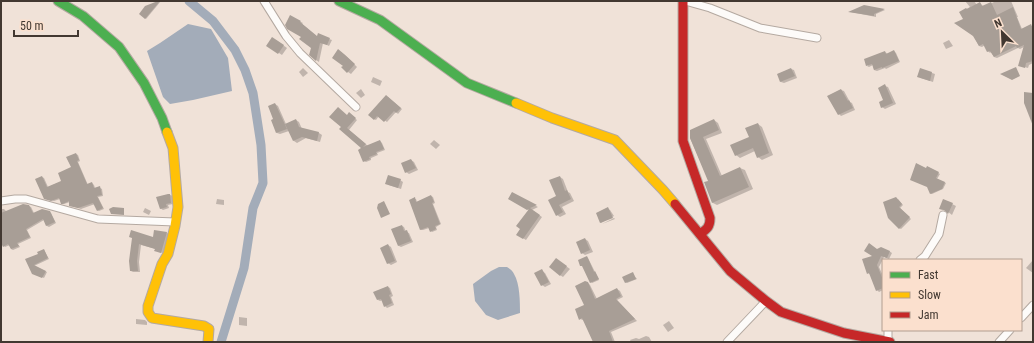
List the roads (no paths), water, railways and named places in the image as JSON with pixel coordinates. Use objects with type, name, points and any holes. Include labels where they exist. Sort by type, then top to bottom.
[{"type":"street","points":[[58,1],[83,16],[119,48],[144,83],[162,118],[173,148],[178,208],[168,254],[162,264],[148,306],[148,312],[152,318],[204,326],[209,329],[208,342]]},
{"type":"street","points":[[264,1],[286,36],[300,53],[356,107]]},
{"type":"street","points":[[339,1],[380,20],[467,83],[552,118],[615,140],[663,190],[730,271],[781,312],[844,333],[889,342],[888,331]]},
{"type":"street","points":[[700,234],[709,228],[711,223],[683,141],[684,1],[710,8],[760,28],[817,38]]},
{"type":"street","points":[[1,201],[26,199],[98,219],[175,222]]},
{"type":"street","points":[[921,259],[925,256],[939,234],[943,215]]},
{"type":"street","points":[[727,342],[766,301]]},
{"type":"street","points":[[1022,317],[1033,305]]},
{"type":"street","points":[[999,342],[1009,331]]},
{"type":"waterway","points":[[189,1],[213,21],[235,50],[245,70],[253,93],[261,145],[263,183],[253,208],[244,268],[221,342]]}]
